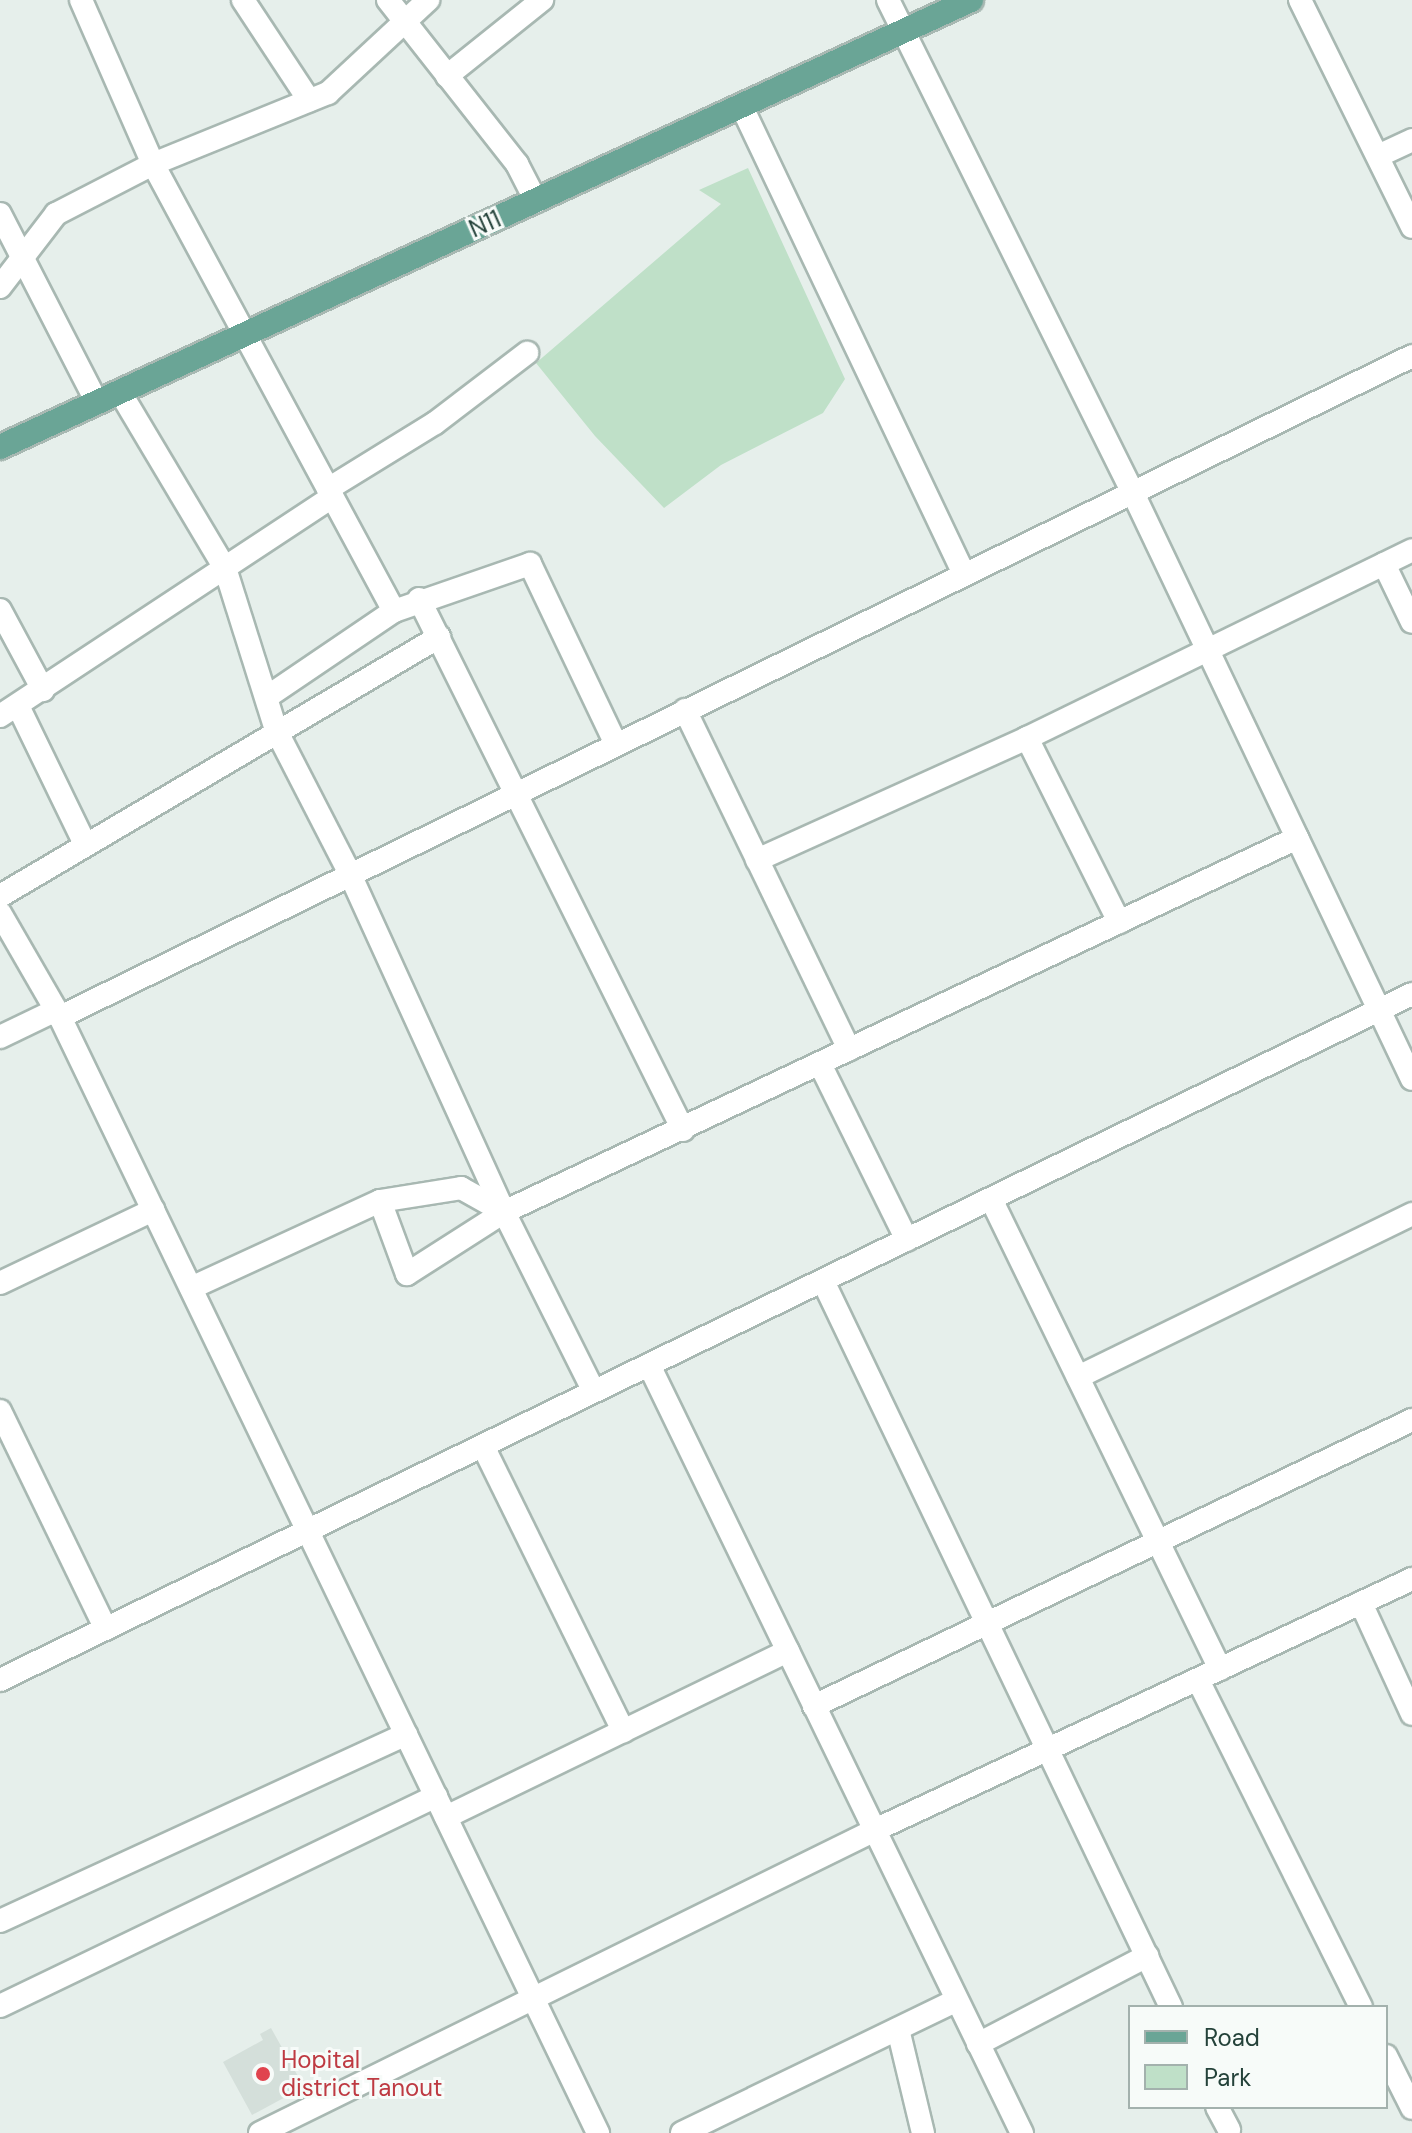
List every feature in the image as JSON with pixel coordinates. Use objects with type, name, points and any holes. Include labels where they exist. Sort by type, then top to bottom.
[{"type":"main road","name":"N11","points":[[0,447],[971,0]]},
{"type":"street","points":[[243,0],[309,100]]},
{"type":"street","points":[[388,0],[517,164],[536,201]]},
{"type":"street","points":[[0,287],[56,214],[153,164],[335,88],[428,0]]},
{"type":"street","points":[[447,76],[542,0]]},
{"type":"street","points":[[888,0],[1132,491],[1412,1079]]},
{"type":"street","points":[[1300,0],[1412,227]]},
{"type":"street","points":[[86,2],[153,164],[394,611]]},
{"type":"street","points":[[741,105],[964,574]]},
{"type":"street","points":[[1378,156],[1412,140]]},
{"type":"street","points":[[0,214],[25,256],[97,403]]},
{"type":"street","points":[[85,844],[9,711],[225,568],[435,423],[527,353]]},
{"type":"street","points":[[0,1037],[58,1014],[517,793],[1412,356]]},
{"type":"street","points":[[120,392],[225,568],[276,730],[349,872],[504,1212],[593,1390]]},
{"type":"street","points":[[757,860],[1027,738],[1412,550]]},
{"type":"street","points":[[267,697],[394,611],[419,599],[530,564],[616,744]]},
{"type":"street","points":[[1384,564],[1412,622]]},
{"type":"street","points":[[419,599],[683,1130]]},
{"type":"street","points":[[0,610],[43,690]]},
{"type":"street","points":[[0,896],[276,730],[439,637]]},
{"type":"street","points":[[685,710],[849,1050]]},
{"type":"street","points":[[1027,738],[1119,922]]},
{"type":"street","points":[[380,1201],[407,1274],[504,1212],[1297,838]]},
{"type":"street","points":[[0,913],[58,1014],[598,2133]]},
{"type":"street","points":[[0,1680],[1412,994]]},
{"type":"street","points":[[820,1064],[907,1240]]},
{"type":"street","points":[[191,1288],[380,1201],[461,1188],[504,1212]]},
{"type":"street","points":[[991,1199],[1220,1669]]},
{"type":"street","points":[[0,1283],[153,1210]]},
{"type":"street","points":[[1078,1377],[1412,1214]]},
{"type":"street","points":[[823,1281],[1170,2005]]},
{"type":"street","points":[[649,1365],[1022,2133]]},
{"type":"street","points":[[814,1706],[990,1625],[1412,1420]]},
{"type":"street","points":[[2,1423],[106,1629]]},
{"type":"street","points":[[483,1446],[623,1731]]},
{"type":"street","points":[[260,2133],[534,2001],[875,1830],[1412,1579]]},
{"type":"street","points":[[1361,1603],[1412,1714]]},
{"type":"street","points":[[0,2006],[441,1806],[623,1731],[788,1651]]},
{"type":"street","points":[[1198,1680],[1360,2005]]},
{"type":"street","points":[[0,1921],[406,1734]]},
{"type":"street","points":[[978,2044],[1147,1956]]},
{"type":"street","points":[[682,2133],[957,2000]]},
{"type":"street","points":[[898,2029],[923,2133]]},
{"type":"street","points":[[1388,2060],[1412,2108]]},
{"type":"street","points":[[1218,2109],[1229,2130]]},
{"type":"shaded area","name":"Hopital district Tanout","points":[[271,2028],[304,2087],[252,2115],[223,2062],[263,2040],[260,2034]]},
{"type":"green space","points":[[748,168],[845,379],[823,413],[721,465],[664,508],[595,436],[536,363],[721,204],[699,190]]},
{"type":"place","name":"Hopital district Tanout","points":[[263,2074]]}]
